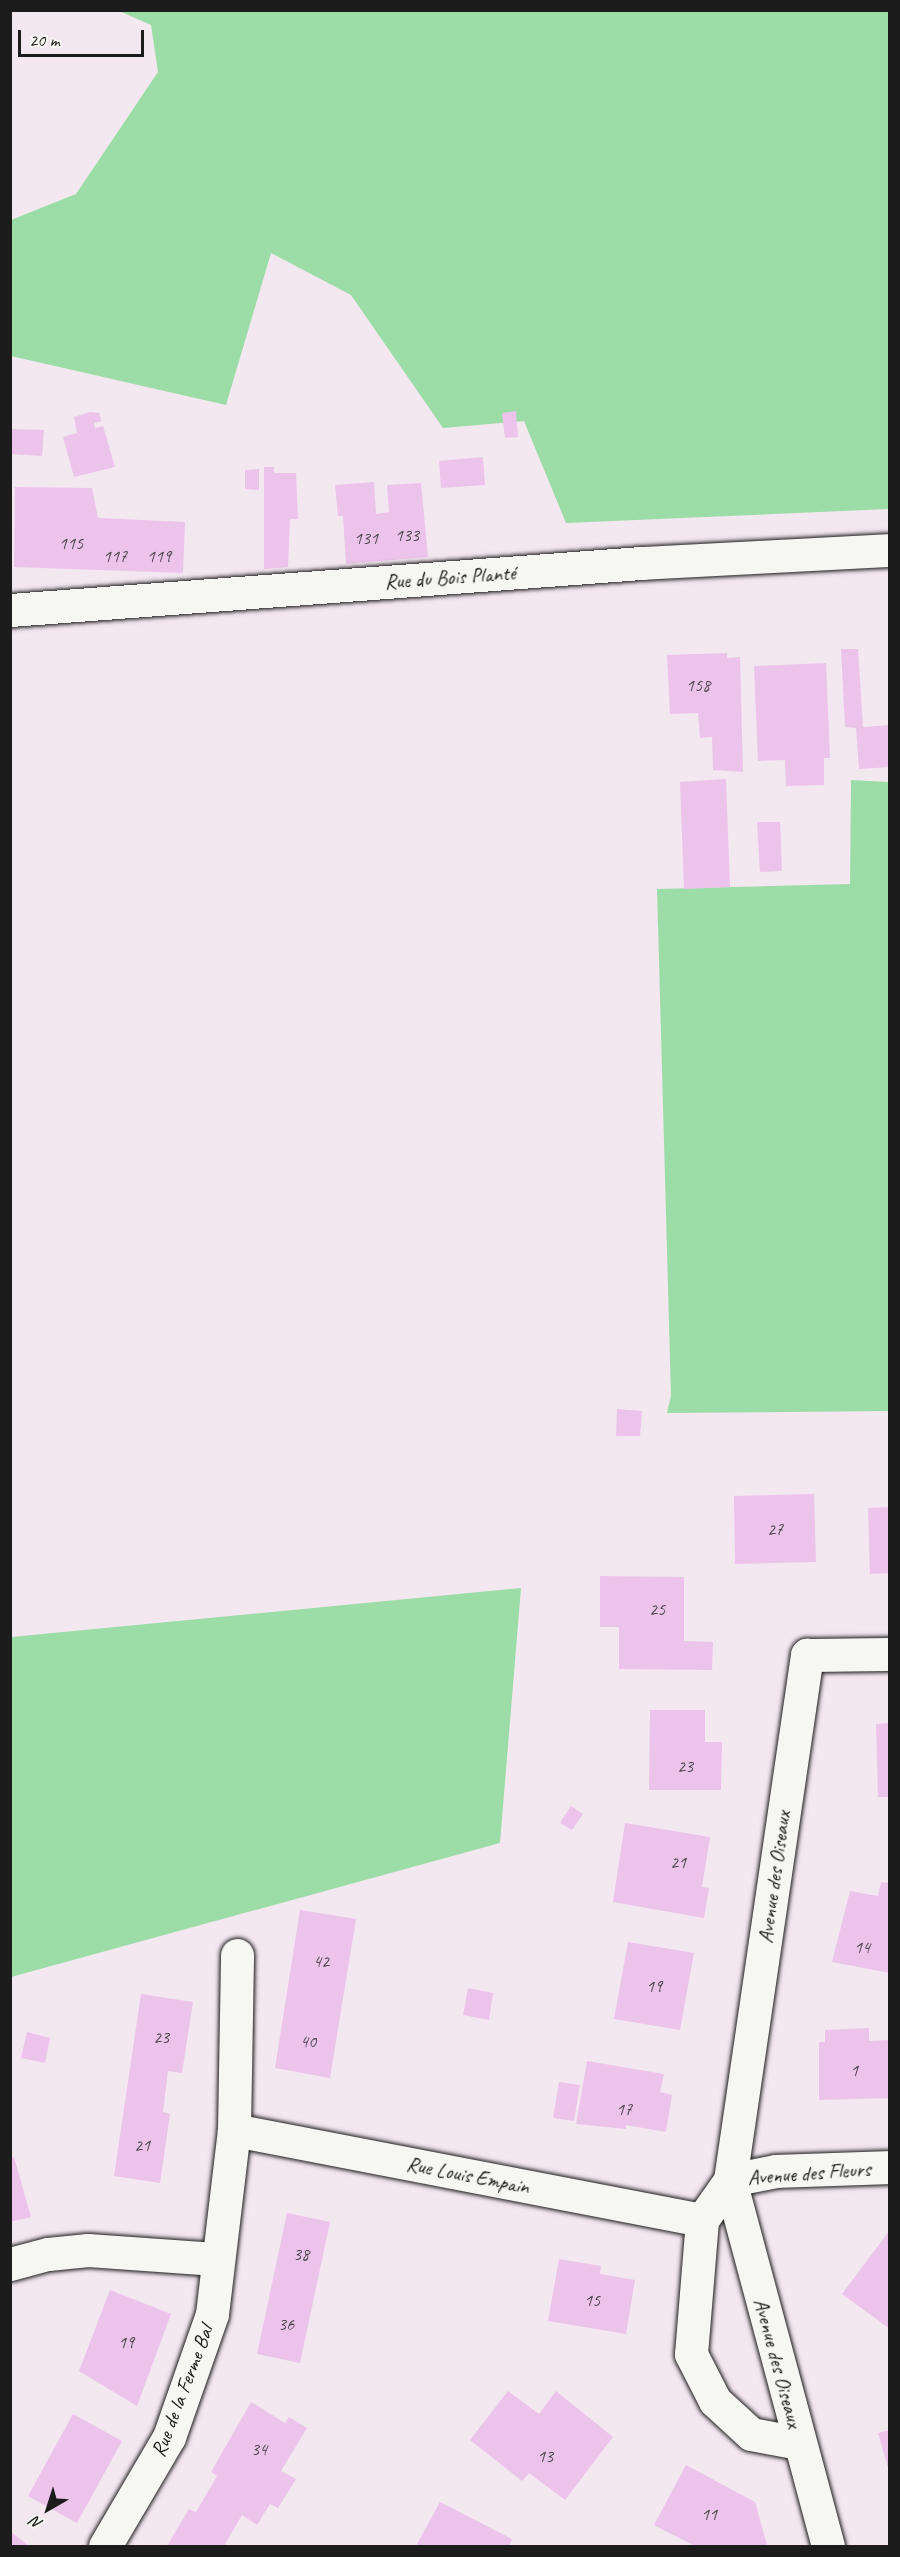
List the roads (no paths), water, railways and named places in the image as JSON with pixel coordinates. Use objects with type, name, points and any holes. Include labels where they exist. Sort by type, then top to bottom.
[{"type":"street","name":"Rue du Bois Planté","points":[[10,610],[641,563],[890,550]]},
{"type":"street","name":"Avenue des Oiseaux","points":[[828,2547],[730,2180],[807,1655],[890,1654]]},
{"type":"street","points":[[10,2264],[48,2254],[88,2250],[216,2259],[234,2130],[237,1955]]},
{"type":"street","name":"Rue Louis Empain","points":[[234,2130],[702,2220]]},
{"type":"street","name":"Avenue des Fleurs","points":[[730,2180],[776,2171],[890,2167]]},
{"type":"street","name":"Avenue des Oiseaux","points":[[730,2180],[702,2220],[693,2296],[691,2354],[714,2401],[751,2434],[799,2442]]},
{"type":"street","name":"Rue de la Ferme Bal","points":[[105,2547],[169,2437],[212,2314],[216,2259]]}]
